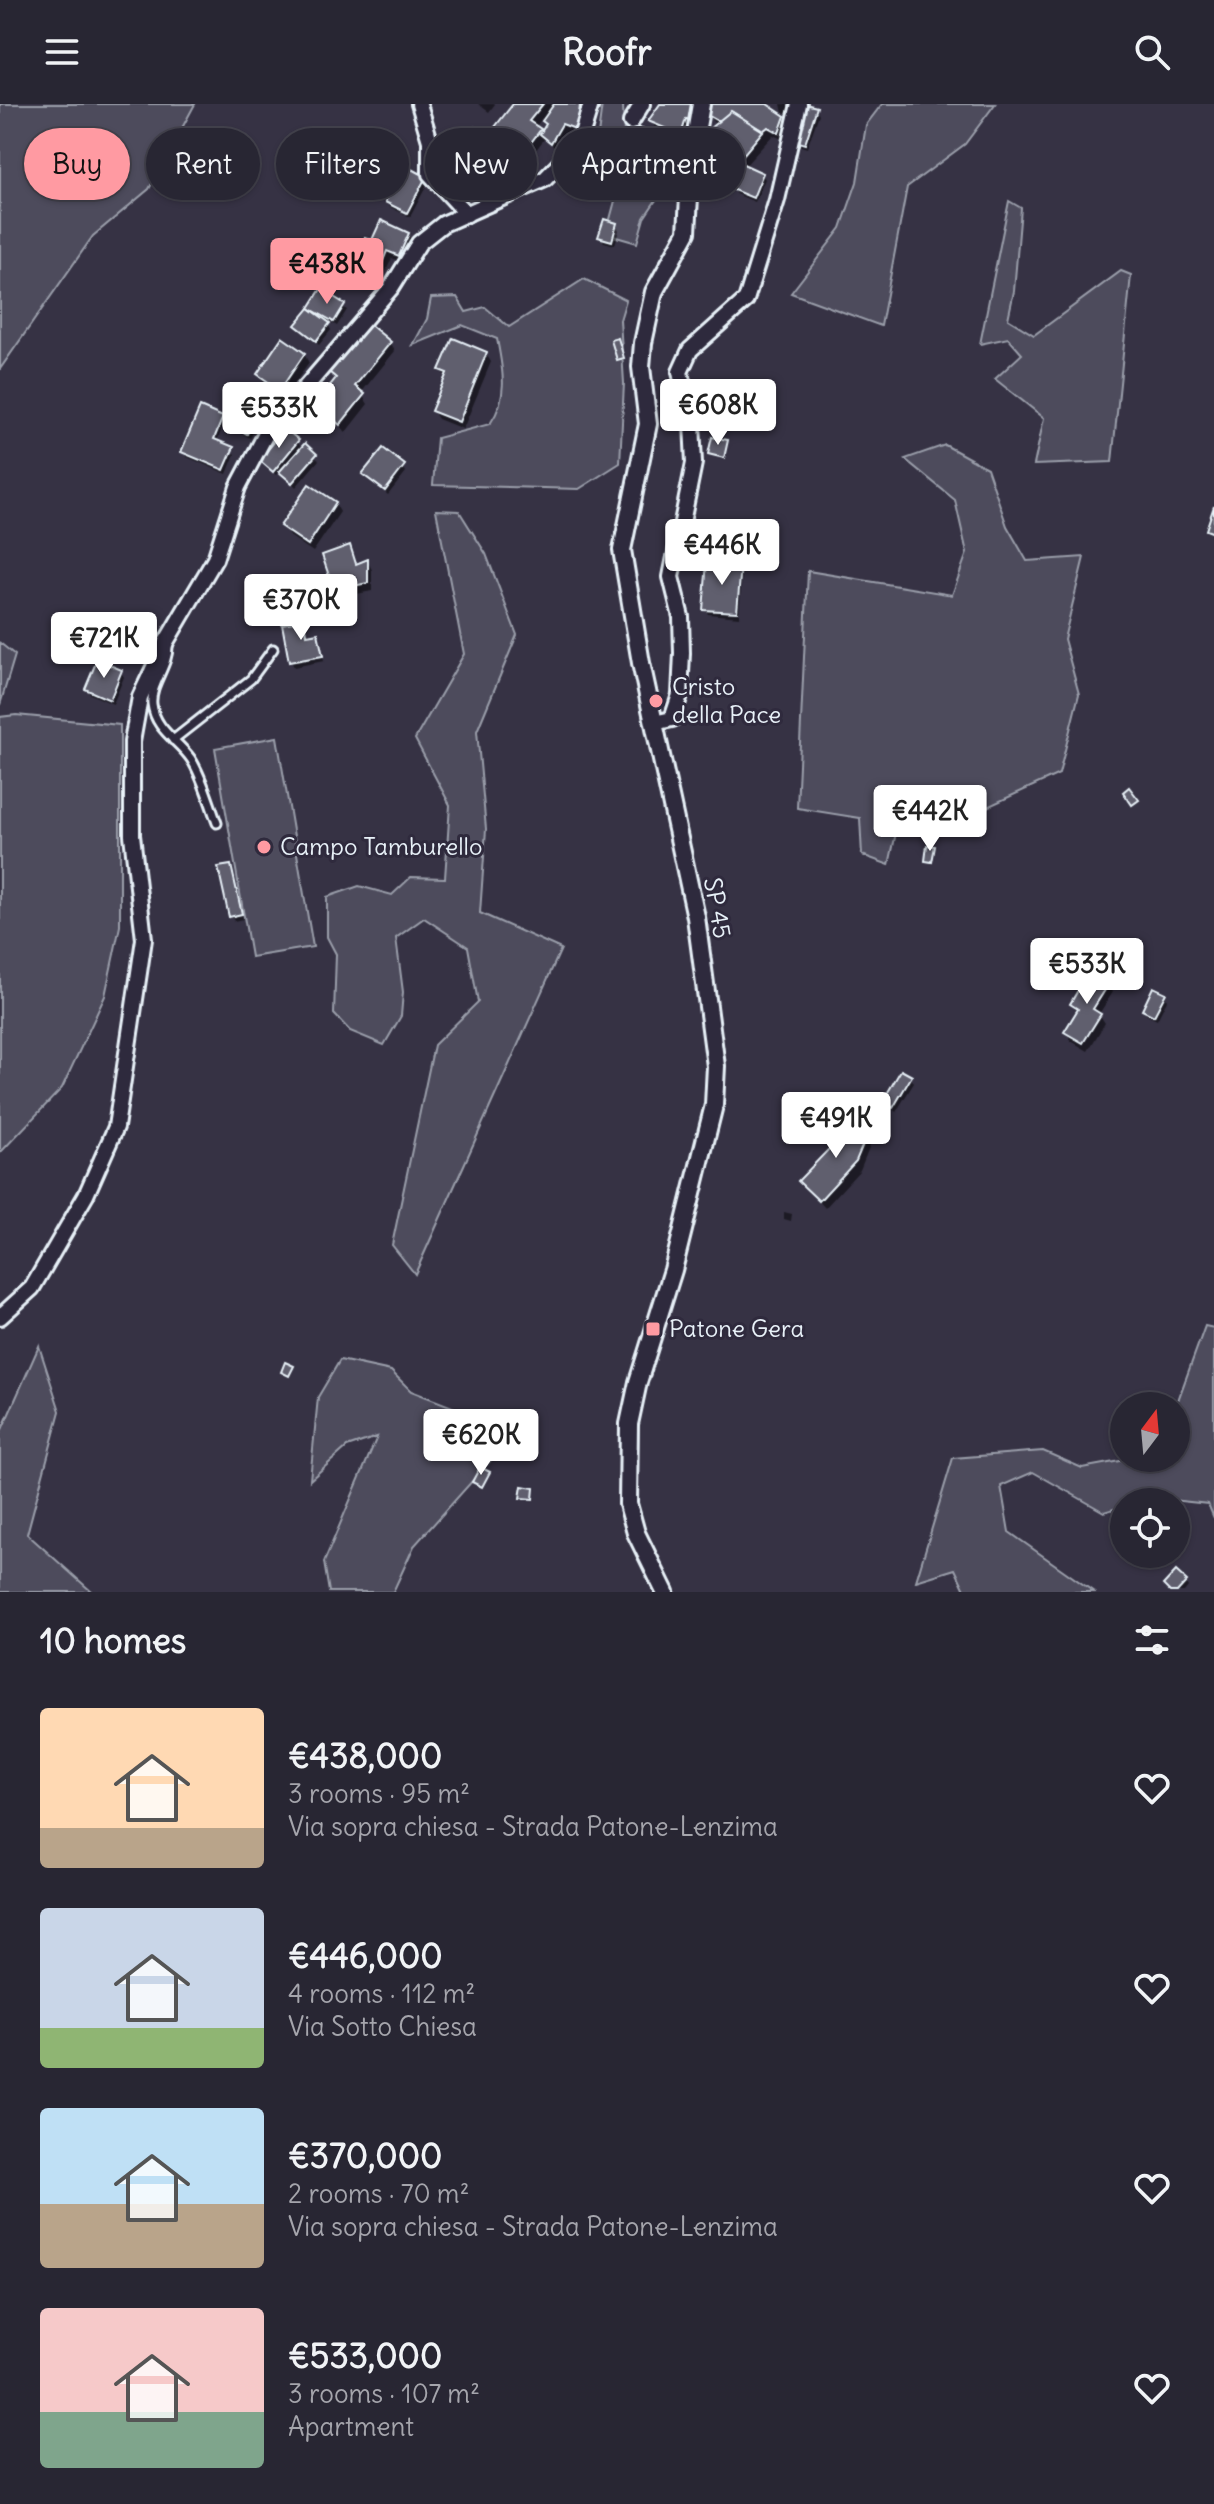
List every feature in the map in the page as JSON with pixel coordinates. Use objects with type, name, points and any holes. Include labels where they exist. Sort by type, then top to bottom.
[{"type":"street","points":[[419,104],[430,141],[430,174],[467,214]]},
{"type":"street","points":[[584,104],[585,125]]},
{"type":"street","points":[[0,1317],[32,1288],[86,1195],[116,1127],[144,939],[132,835],[132,742],[140,697],[168,639],[215,559],[238,487],[267,432],[391,288],[419,243],[443,224],[545,179],[579,144],[591,104]]},
{"type":"street","points":[[631,122],[642,104]]},
{"type":"street","name":"SP 45","points":[[665,1592],[636,1533],[628,1504],[629,1424],[638,1382],[673,1270],[714,1105],[716,1066],[696,917],[654,723],[622,550],[648,424],[641,367],[646,330],[654,292],[687,232],[691,162],[701,104]]},
{"type":"street","points":[[654,723],[672,719],[680,695],[681,617],[671,577],[694,463],[692,424],[680,372],[690,350],[746,300],[777,200],[799,104]]},
{"type":"lane","points":[[168,639],[169,654],[151,700],[157,720],[198,771],[217,823]]},
{"type":"lane","points":[[173,740],[251,679],[273,649]]},
{"type":"shaded area","points":[[0,104],[195,104],[182,128],[146,128],[146,192],[93,236],[0,369]]},
{"type":"shaded area","points":[[602,104],[623,104],[624,128],[599,128]]},
{"type":"shaded area","points":[[882,104],[995,104],[965,144],[907,187],[881,326],[791,293],[841,228],[857,182],[866,125]]},
{"type":"shaded area","points":[[615,200],[656,200],[644,218],[637,243],[606,234]]},
{"type":"shaded area","points":[[1009,201],[1021,208],[1014,291],[1008,319],[1034,335],[1121,271],[1131,275],[1112,462],[1034,465],[1044,418],[995,379],[1022,354],[1008,338],[980,344]]},
{"type":"shaded area","points":[[584,279],[626,300],[620,320],[624,383],[620,463],[579,489],[433,485],[437,438],[490,424],[500,404],[503,383],[497,339],[462,325],[413,345],[427,319],[431,298],[457,297],[466,312],[485,307],[509,327]]},
{"type":"shaded area","points":[[945,445],[987,468],[1007,526],[1027,561],[1084,557],[1064,639],[1079,694],[1059,774],[948,825],[899,819],[889,865],[862,855],[860,818],[797,808],[808,571],[952,595],[967,553],[955,500],[905,459]]},
{"type":"shaded area","points":[[436,510],[459,511],[486,554],[517,635],[477,731],[486,829],[480,913],[561,949],[415,1274],[392,1245],[434,1045],[478,1002],[468,947],[424,918],[396,938],[403,992],[401,1016],[384,1045],[350,1031],[334,1014],[336,954],[327,937],[327,897],[359,886],[392,895],[411,877],[445,878],[450,805],[415,739],[464,654]]},
{"type":"shaded area","points":[[0,643],[15,655],[0,705]]},
{"type":"shaded area","points":[[16,715],[120,725],[120,926],[105,996],[62,1088],[0,1153],[0,717]]},
{"type":"shaded area","name":"Campo Tamburello","points":[[277,737],[313,947],[251,957],[215,748]]},
{"type":"shaded area","points":[[1205,1326],[1214,1328],[1214,1518],[1208,1504],[1190,1502],[1190,1488],[1110,1488],[1110,1510],[1104,1512],[1033,1472],[1001,1486],[1009,1532],[1094,1592],[966,1592],[955,1569],[916,1581],[953,1458],[1043,1451],[1082,1468],[1110,1463],[1110,1472],[1190,1472],[1190,1392],[1181,1392]]},
{"type":"shaded area","points":[[39,1346],[60,1411],[27,1534],[92,1592],[0,1592],[0,1434]]},
{"type":"shaded area","points":[[340,1360],[391,1371],[411,1391],[481,1418],[501,1449],[414,1546],[393,1592],[329,1592],[324,1562],[377,1437],[347,1447],[310,1480],[318,1397]]},
{"type":"building","points":[[513,104],[543,104],[529,121],[541,129],[537,134],[537,128],[494,128]]},
{"type":"building","points":[[554,104],[580,104],[578,128],[562,124],[560,128],[553,128],[551,143],[540,134],[546,124],[542,121]]},
{"type":"building","points":[[660,104],[695,104],[691,120],[686,119],[683,128],[664,128],[648,121]]},
{"type":"building","points":[[705,104],[767,104],[785,116],[779,133],[768,127],[763,131],[731,111],[723,120],[716,120],[704,113]]},
{"type":"building","points":[[805,104],[817,107],[805,144],[793,140]]},
{"type":"building","points":[[731,111],[763,131],[745,153],[745,128],[710,128]]},
{"type":"building","points":[[745,165],[763,173],[753,198],[745,195]]},
{"type":"building","points":[[409,168],[425,176],[407,213],[385,202],[409,200]]},
{"type":"building","points":[[604,219],[617,223],[612,241],[598,237]]},
{"type":"building","points":[[381,220],[409,233],[399,256],[387,251],[381,266],[371,261],[362,283],[342,274],[351,252],[357,254],[365,237],[372,240]]},
{"type":"building","points":[[321,289],[345,304],[334,322],[309,308]]},
{"type":"building","points":[[309,308],[330,323],[316,341],[295,325]]},
{"type":"building","points":[[368,323],[391,342],[355,386],[365,394],[340,425],[315,404],[336,378],[329,372]]},
{"type":"building","points":[[282,337],[305,353],[280,390],[257,374]]},
{"type":"building","points":[[453,338],[487,352],[459,422],[431,411],[447,373],[439,370]]},
{"type":"building","points":[[618,338],[624,358],[617,360],[611,340]]},
{"type":"building","points":[[249,396],[264,405],[247,434],[232,426]]},
{"type":"building","points":[[200,407],[223,417],[214,439],[234,447],[224,470],[181,452]]},
{"type":"building","points":[[285,429],[299,440],[273,472],[259,460]]},
{"type":"building","points":[[712,437],[728,440],[724,458],[708,454]]},
{"type":"building","points":[[305,443],[317,454],[292,483],[279,472]]},
{"type":"building","points":[[383,448],[405,465],[385,491],[362,474]]},
{"type":"building","points":[[309,484],[336,502],[308,545],[280,526]]},
{"type":"building","points":[[1214,506],[1214,533],[1206,530]]},
{"type":"building","points":[[350,545],[356,564],[368,559],[368,583],[329,591],[329,576],[322,555]]},
{"type":"building","points":[[707,562],[741,565],[737,612],[703,610]]},
{"type":"building","points":[[305,620],[307,635],[318,633],[323,656],[289,662],[282,624]]},
{"type":"building","points":[[97,660],[122,670],[110,700],[85,689]]},
{"type":"building","points":[[1129,787],[1139,800],[1132,805],[1123,792]]},
{"type":"building","points":[[927,845],[935,846],[932,862],[925,861]]},
{"type":"building","points":[[231,865],[242,914],[229,917],[218,867]]},
{"type":"building","points":[[1090,970],[1110,982],[1093,1009],[1101,1014],[1083,1043],[1064,1032],[1078,1009],[1070,1004]]},
{"type":"building","points":[[1153,987],[1166,993],[1154,1016],[1142,1010]]},
{"type":"building","points":[[901,1070],[912,1076],[893,1108],[882,1102]]},
{"type":"building","points":[[846,1117],[869,1130],[856,1161],[819,1201],[798,1181],[830,1148]]},
{"type":"building","points":[[285,1362],[294,1366],[289,1376],[281,1372]]},
{"type":"building","points":[[480,1467],[490,1472],[482,1487],[472,1482]]},
{"type":"building","points":[[522,1486],[534,1488],[533,1499],[520,1498]]},
{"type":"building","points":[[1176,1571],[1187,1581],[1177,1592],[1170,1592],[1163,1585]]},
{"type":"place","name":"Cristo della Pace","points":[[656,701]]},
{"type":"place","name":"Campo Tamburello","points":[[264,847]]},
{"type":"place","name":"Patone Gera","points":[[653,1329]]}]
